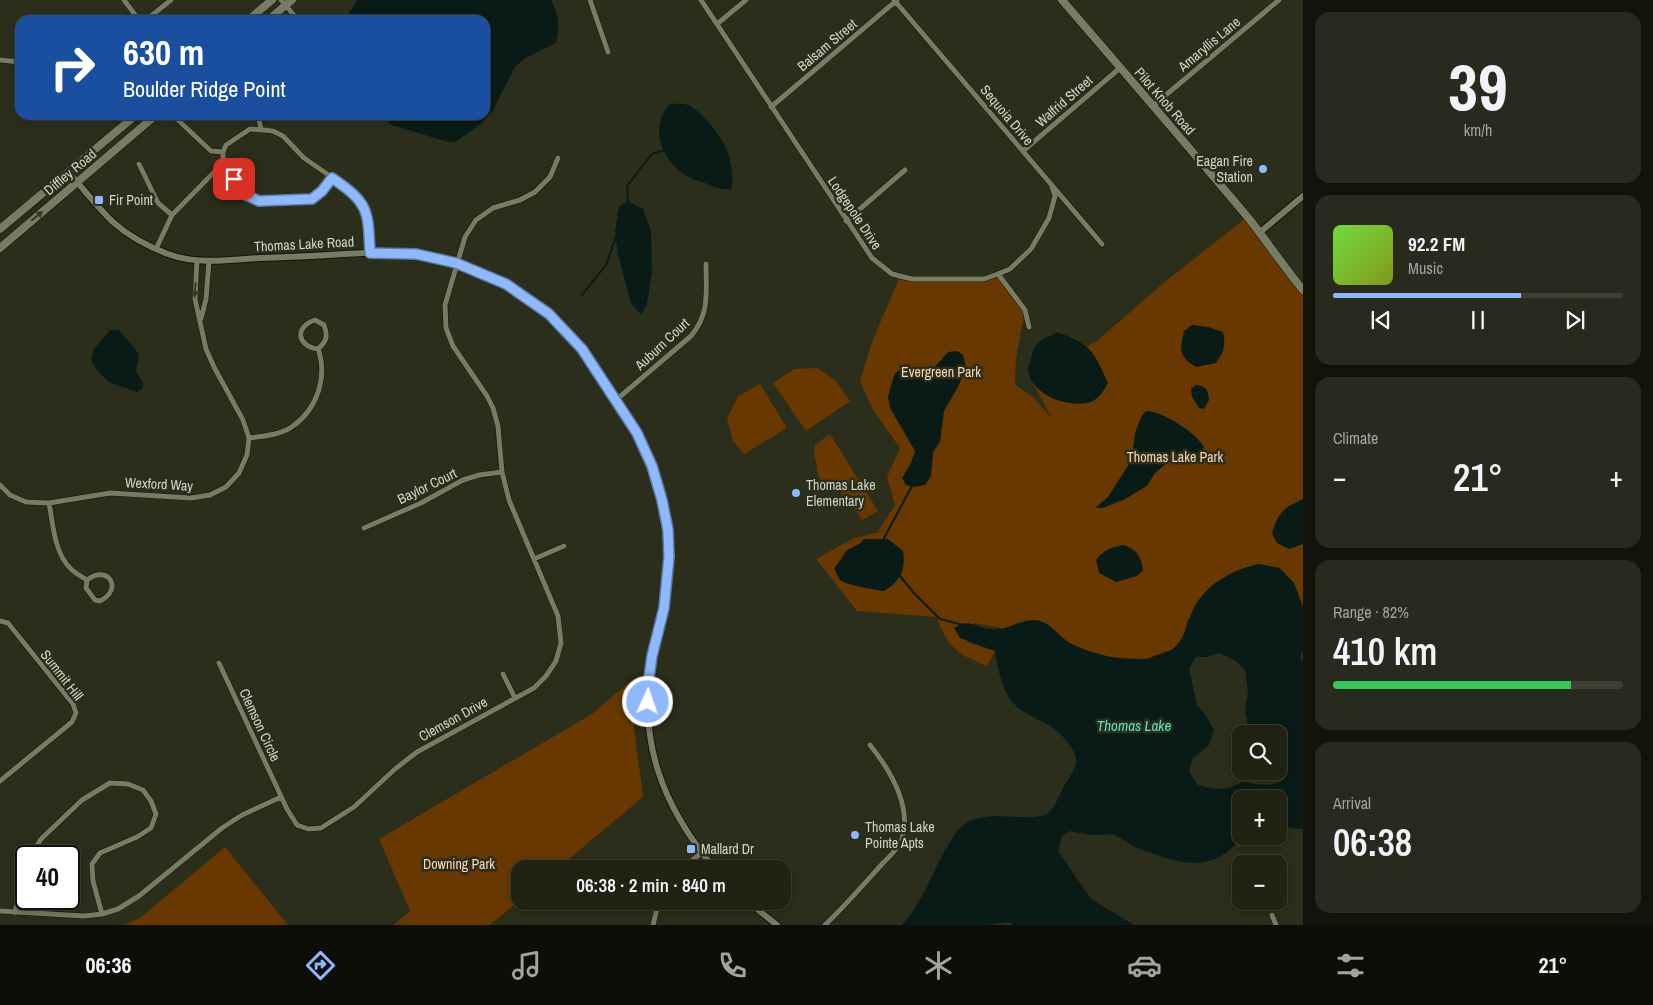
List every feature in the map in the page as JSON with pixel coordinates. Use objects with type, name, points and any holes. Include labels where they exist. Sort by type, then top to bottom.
[{"type":"main road","points":[[254,15],[272,0]]},
{"type":"main road","name":"Pilot Knob Road","points":[[1062,0],[1154,105],[1303,290]]},
{"type":"main road","points":[[273,15],[286,2]]},
{"type":"main road","name":"Diffley Road","points":[[0,229],[130,120]]},
{"type":"main road","name":"Diffley Road","points":[[0,248],[150,120]]},
{"type":"street","points":[[124,0],[135,15]]},
{"type":"street","points":[[152,15],[171,0]]},
{"type":"street","points":[[590,0],[608,52]]},
{"type":"street","name":"Lodgepole Drive","points":[[702,0],[846,221],[872,258],[892,274],[912,278],[984,279],[1010,269],[1031,249],[1049,218],[1055,196],[1051,184]]},
{"type":"street","points":[[717,24],[746,0]]},
{"type":"street","name":"Amaryllis Lane","points":[[1154,105],[1279,0]]},
{"type":"street","name":"Balsam Street","points":[[771,106],[896,1]]},
{"type":"street","name":"Sequoia Drive","points":[[896,1],[1102,244]]},
{"type":"street","points":[[286,2],[295,15]]},
{"type":"street","points":[[0,60],[15,62]]},
{"type":"street","name":"Walfrid Street","points":[[1023,151],[1120,68]]},
{"type":"street","points":[[178,120],[211,151],[223,152]]},
{"type":"street","points":[[259,120],[261,129]]},
{"type":"street","points":[[332,178],[322,191],[312,199],[259,201],[246,195],[223,164],[223,152],[226,144],[250,129],[273,131],[283,136],[304,158],[352,192],[365,208],[369,221],[370,253]]},
{"type":"street","name":"Clemson Drive","points":[[281,797],[297,824],[308,829],[321,828],[354,807],[395,769],[417,752],[534,688],[546,676],[556,661],[561,643],[558,616],[509,500],[502,472],[498,426],[493,408],[453,346],[446,328],[445,305],[465,237],[476,220],[493,208],[520,200],[535,192],[550,177],[558,158]]},
{"type":"street","points":[[139,164],[158,203],[172,215]]},
{"type":"street","points":[[156,249],[172,215],[223,164]]},
{"type":"street","points":[[846,221],[905,170]]},
{"type":"street","name":"Thomas Lake Road","points":[[68,172],[114,223],[136,238],[172,256],[209,260],[370,253],[416,254],[456,263],[506,284],[549,314],[582,349],[637,433],[652,466],[662,500],[668,530],[669,557],[664,608],[652,656],[648,685],[648,718],[659,776],[670,803],[684,828],[707,860]]},
{"type":"street","points":[[1259,233],[1303,196]]},
{"type":"street","points":[[198,260],[195,299],[206,349],[214,368],[243,420],[249,438],[274,434],[284,430],[308,413],[318,394],[322,372],[318,349]]},
{"type":"street","points":[[200,319],[206,299],[209,260]]},
{"type":"street","name":"Auburn Court","points":[[616,400],[699,327],[706,306],[706,264]]},
{"type":"street","points":[[998,274],[1025,310],[1029,327]]},
{"type":"street","points":[[315,320],[324,325],[327,334],[324,344],[318,349],[309,348],[301,341],[300,331],[304,324],[315,320]]},
{"type":"street","name":"Wexford Way","points":[[0,484],[10,495],[26,502],[49,503],[110,493],[191,498],[210,495],[226,487],[239,473],[246,455],[249,438]]},
{"type":"street","name":"Baylor Court","points":[[364,528],[421,504],[462,480],[479,475],[502,472]]},
{"type":"street","points":[[49,503],[58,546],[63,560],[71,569],[87,580]]},
{"type":"street","points":[[534,559],[564,546]]},
{"type":"street","points":[[102,574],[108,577],[112,582],[110,594],[100,601],[95,600],[86,588],[87,580],[94,575],[102,574]]},
{"type":"street","name":"Summit Hill","points":[[0,621],[8,623],[73,704],[76,713],[72,722],[0,781]]},
{"type":"street","name":"Clemson Circle","points":[[219,663],[281,797]]},
{"type":"street","points":[[503,674],[515,698]]},
{"type":"street","points":[[825,925],[856,893],[901,841],[904,820],[899,792],[885,766],[870,745]]},
{"type":"street","points":[[37,845],[41,839],[82,800],[110,783],[128,784],[143,790],[152,801],[156,814],[151,828],[137,837],[100,853],[92,864],[93,881],[102,914]]},
{"type":"street","points":[[0,911],[77,916],[102,914],[118,909],[132,901],[220,830],[242,815],[281,797]]},
{"type":"street","points":[[693,860],[701,853]]},
{"type":"street","points":[[653,925],[657,910]]},
{"type":"street","points":[[758,910],[777,925]]},
{"type":"street","points":[[1272,914],[1276,925]]},
{"type":"green space","name":"Thomas Lake Park","points":[[1247,217],[1303,290],[1303,607],[1294,583],[1280,568],[1258,564],[1187,620],[1184,636],[1173,649],[1148,659],[1109,657],[1089,651],[1070,644],[1047,624],[1006,629],[975,623],[967,642],[995,651],[987,666],[968,658],[954,647],[945,636],[937,617],[857,611],[816,559],[854,538],[888,530],[878,531],[895,505],[887,477],[900,448],[873,410],[860,381],[872,342],[900,276],[923,279],[963,280],[998,274],[1025,310],[1016,358],[1015,385],[1033,397],[1051,417],[1034,385],[1028,369],[1057,332],[1075,338],[1087,346],[1097,341],[1161,285]]},
{"type":"green space","points":[[817,368],[836,381],[850,401],[806,431],[773,383],[794,369]]},
{"type":"green space","points":[[760,384],[787,428],[744,454],[733,441],[727,419],[738,396]]},
{"type":"green space","points":[[830,434],[878,511],[862,520],[847,496],[844,497],[819,478],[814,457],[815,445]]},
{"type":"green space","name":"Downing Park","points":[[634,678],[634,727],[643,797],[568,860],[511,860],[511,908],[490,925],[394,925],[410,911],[379,839],[592,714]]},
{"type":"green space","points":[[225,847],[288,925],[124,925],[140,918]]},
{"type":"water","points":[[358,0],[551,0],[556,11],[558,26],[556,43],[525,58],[515,67],[490,114],[490,15],[348,15]]},
{"type":"water","points":[[671,104],[690,106],[704,118],[722,139],[730,160],[732,173],[731,189],[718,188],[691,178],[669,160],[662,146],[659,132],[662,115]]},
{"type":"water","points":[[387,120],[485,120],[455,142],[448,142],[392,125]]},
{"type":"water","points":[[628,201],[643,209],[651,231],[652,271],[647,304],[641,314],[631,303],[618,255],[615,231],[619,207]]},
{"type":"water","points":[[1192,325],[1208,327],[1223,332],[1224,348],[1216,363],[1196,367],[1183,356],[1181,348],[1184,331]]},
{"type":"water","points":[[110,330],[119,330],[139,354],[136,372],[143,383],[142,388],[137,392],[109,382],[95,368],[91,360],[94,349]]},
{"type":"water","points":[[1057,332],[1077,340],[1095,356],[1108,383],[1100,395],[1093,401],[1074,404],[1053,398],[1036,387],[1031,378],[1028,368],[1035,347],[1041,341]]},
{"type":"water","points":[[957,351],[963,355],[966,368],[958,387],[944,411],[940,442],[933,452],[931,476],[925,485],[913,487],[906,485],[902,478],[911,463],[915,451],[890,408],[888,397],[894,375],[900,369],[908,374],[921,375],[938,364],[948,352]]},
{"type":"water","points":[[1196,385],[1204,387],[1208,393],[1209,400],[1204,409],[1199,408],[1192,397],[1191,389]]},
{"type":"water","points":[[1147,411],[1162,415],[1187,430],[1204,447],[1202,453],[1178,453],[1155,473],[1147,486],[1125,499],[1103,508],[1095,508],[1108,497],[1129,464],[1132,457],[1135,433],[1142,415]]},
{"type":"water","points":[[1303,499],[1303,544],[1289,549],[1277,543],[1272,533],[1282,512]]},
{"type":"water","points":[[864,539],[888,539],[903,551],[904,564],[901,575],[884,591],[843,582],[834,569],[847,550],[861,543]]},
{"type":"water","points":[[1124,545],[1138,554],[1143,570],[1137,576],[1116,582],[1099,573],[1096,560],[1108,550]]},
{"type":"water","name":"Thomas Lake","points":[[1258,564],[1279,568],[1294,583],[1303,607],[1303,650],[1300,657],[1303,662],[1303,829],[1287,826],[1287,790],[1232,790],[1232,845],[1235,845],[1219,857],[1206,862],[1180,862],[1166,858],[1136,847],[1112,834],[1092,835],[1070,831],[1062,836],[1058,851],[1091,899],[1134,925],[1014,925],[1008,922],[987,925],[902,925],[921,898],[945,850],[960,828],[970,821],[981,818],[993,816],[1030,817],[1048,813],[1057,802],[1076,762],[1075,754],[1058,731],[1014,704],[1002,683],[995,651],[960,638],[954,628],[968,623],[989,629],[1001,629],[1034,620],[1045,623],[1067,641],[1089,651],[1117,658],[1146,659],[1170,651],[1179,643],[1198,601],[1210,587],[1232,573]],"holes":[[[1219,653],[1236,661],[1245,670],[1248,692],[1245,711],[1248,725],[1287,725],[1287,780],[1270,785],[1242,782],[1221,789],[1198,785],[1189,772],[1193,758],[1209,745],[1214,730],[1197,705],[1189,668],[1196,657],[1208,657]]]},
{"type":"waterway","points":[[628,202],[627,186],[652,154],[665,150]]},
{"type":"waterway","points":[[582,295],[606,265],[616,237]]},
{"type":"waterway","points":[[882,542],[913,484]]},
{"type":"waterway","points":[[900,576],[940,619],[963,625]]},
{"type":"place","name":"Eagan Fire Station","points":[[1263,169]]},
{"type":"place","name":"Fir Point","points":[[99,200]]},
{"type":"place","name":"Thomas Lake Elementary","points":[[796,493]]},
{"type":"place","name":"Thomas Lake Pointe Apts","points":[[855,835]]},
{"type":"place","name":"Mallard Dr","points":[[691,849]]},
{"type":"route","points":[[234,179],[246,195],[259,201],[312,199],[322,191],[332,178],[352,192],[365,208],[369,221],[370,253],[416,254],[456,263],[506,284],[549,314],[582,349],[637,433],[652,466],[668,530],[668,574],[664,608],[652,656],[648,702]]},
{"type":"park label","name":"Evergreen Park","points":[[941,372]]}]
